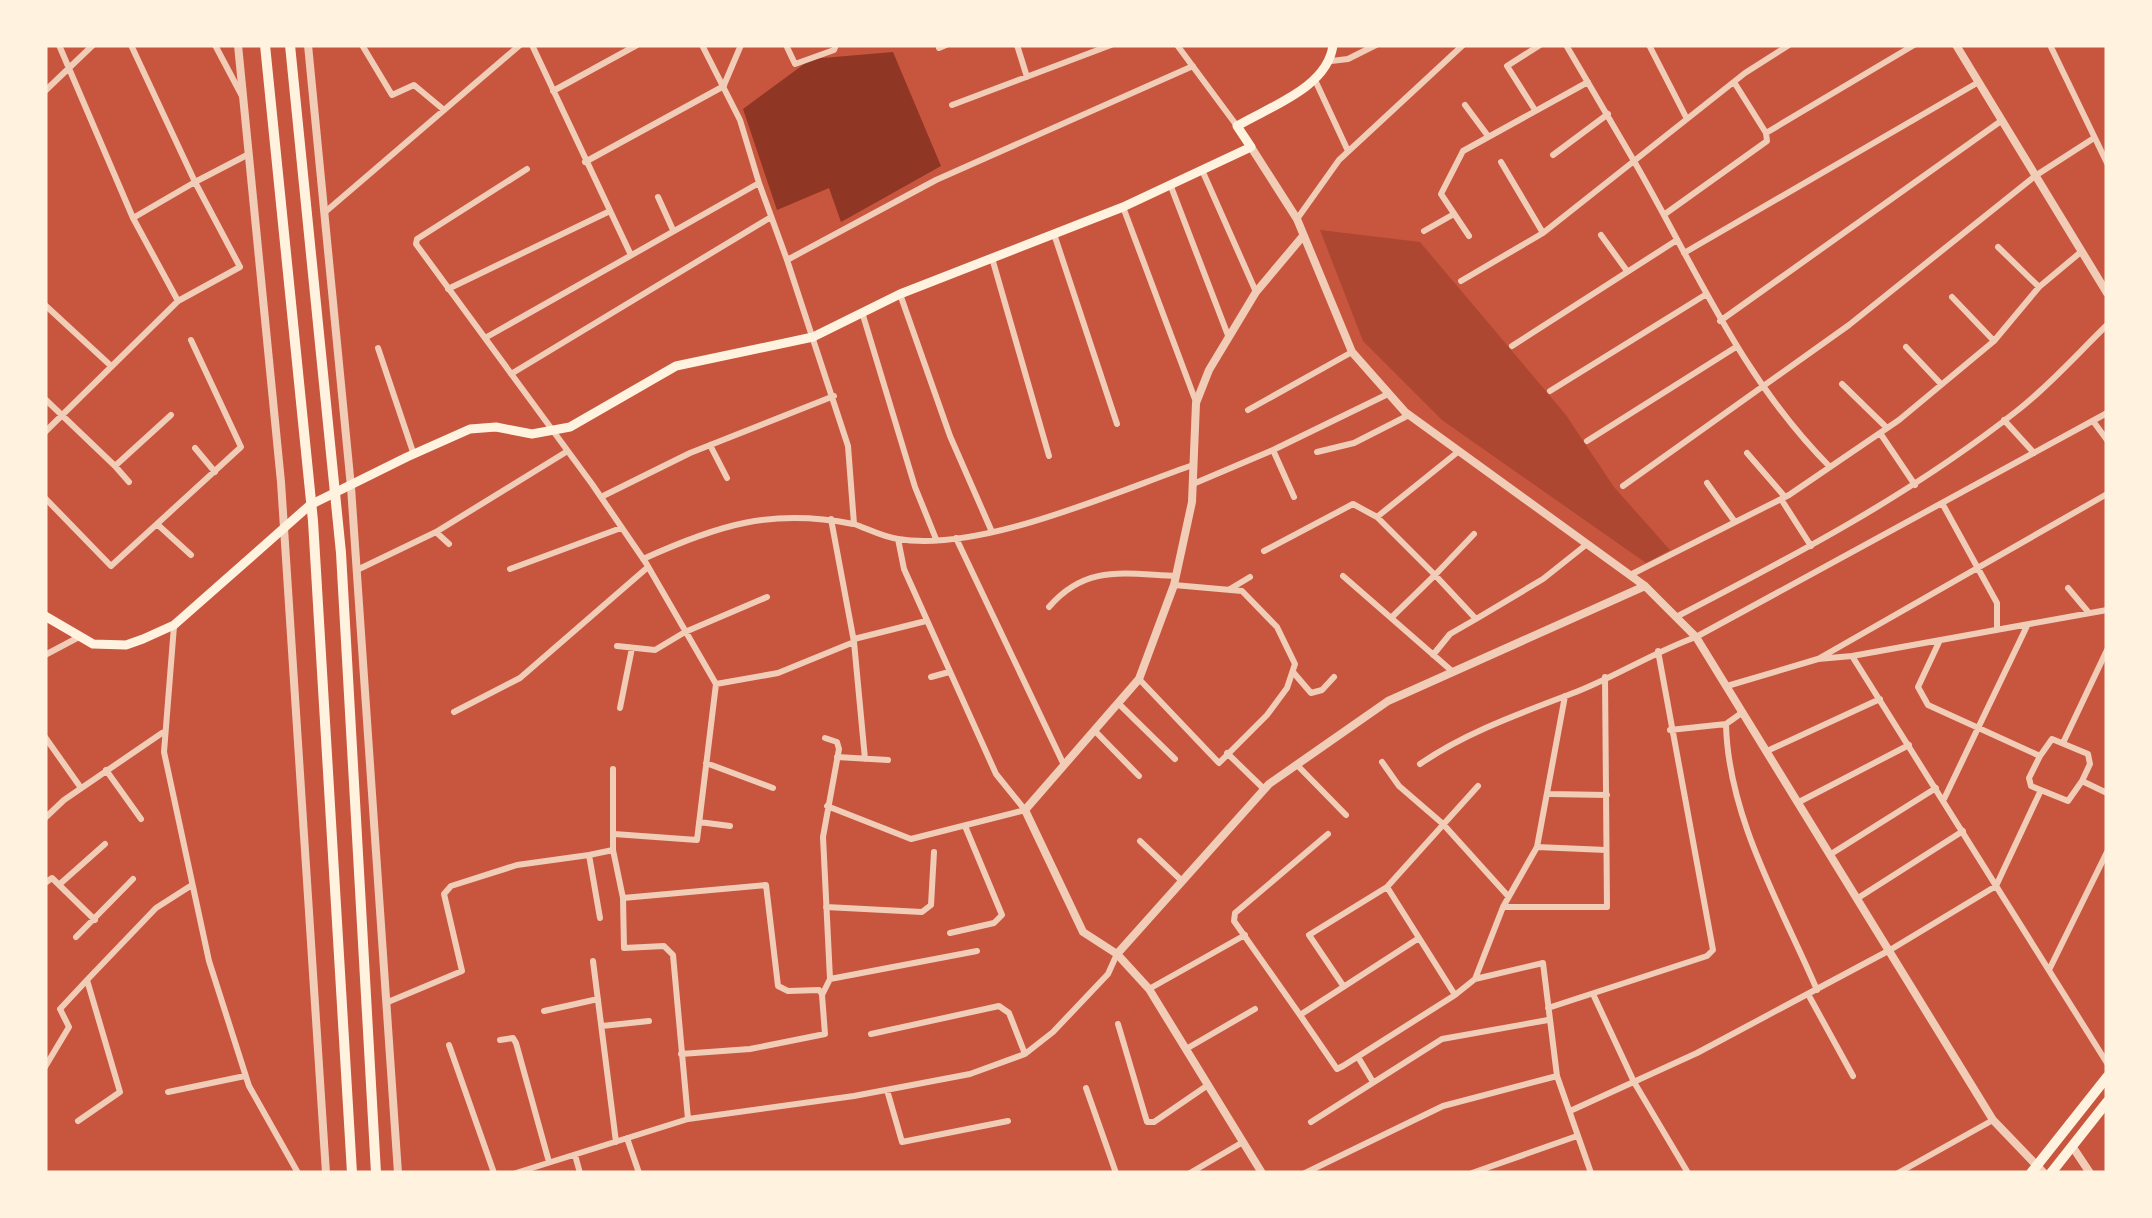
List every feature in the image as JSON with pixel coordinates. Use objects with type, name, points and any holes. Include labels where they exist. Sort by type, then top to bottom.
[{"type":"main road","points":[[265,45],[313,521],[352,1173]]},
{"type":"main road","points":[[290,45],[336,518],[376,1173]]},
{"type":"main road","points":[[45,616],[94,644],[126,645],[174,624],[310,505],[470,429],[496,427],[532,434],[570,427],[676,366],[813,337],[900,294],[1123,207],[1251,147],[1237,126],[1315,80],[1331,61],[1334,45]]},
{"type":"main road","points":[[2037,1171],[2107,1078]]},
{"type":"main road","points":[[2052,1173],[2107,1102]]},
{"type":"street","points":[[59,45],[134,218],[178,301]]},
{"type":"street","points":[[45,91],[94,45]]},
{"type":"street","points":[[45,432],[178,301],[240,267],[131,45]]},
{"type":"street","points":[[215,45],[242,96]]},
{"type":"street","points":[[238,45],[283,531],[326,1173]]},
{"type":"street","points":[[308,45],[351,486],[398,1173]]},
{"type":"street","points":[[362,45],[392,95],[414,86],[444,110]]},
{"type":"street","points":[[324,212],[520,45]]},
{"type":"street","points":[[532,45],[630,253]]},
{"type":"street","points":[[553,91],[637,45]]},
{"type":"street","points":[[702,45],[724,86],[834,396],[848,446],[854,524]]},
{"type":"street","points":[[585,162],[724,86],[742,45]]},
{"type":"street","points":[[786,45],[795,64],[834,50],[836,45]]},
{"type":"street","points":[[1017,45],[1027,77]]},
{"type":"street","points":[[952,105],[1111,45]]},
{"type":"street","points":[[1177,45],[1237,126]]},
{"type":"street","points":[[1331,61],[1348,60],[1376,45]]},
{"type":"street","points":[[1298,219],[1348,151],[1462,45]]},
{"type":"street","points":[[1535,110],[1508,66],[1540,45]]},
{"type":"street","points":[[1566,45],[1665,214],[1736,348],[1762,389],[1830,467]]},
{"type":"street","points":[[1648,45],[1688,119]]},
{"type":"street","points":[[1461,282],[1543,233],[1734,82],[1788,45]]},
{"type":"street","points":[[1766,133],[1914,45]]},
{"type":"street","points":[[1956,45],[2107,293]]},
{"type":"street","points":[[2050,45],[2107,163]]},
{"type":"street","points":[[787,260],[936,180],[1194,66]]},
{"type":"street","points":[[1315,80],[1348,151]]},
{"type":"street","points":[[1469,236],[1442,194],[1463,151],[1588,82]]},
{"type":"street","points":[[1665,214],[1767,141],[1766,133],[1734,82]]},
{"type":"street","points":[[1684,253],[1978,83]]},
{"type":"street","points":[[1465,105],[1488,136]]},
{"type":"street","points":[[1553,154],[1608,114]]},
{"type":"street","points":[[1720,321],[2000,121]]},
{"type":"street","points":[[1623,486],[1762,389],[2035,176],[2094,138]]},
{"type":"street","points":[[1251,147],[1298,219],[1352,352],[1388,394],[1409,415],[1644,586],[1696,637],[1993,1120],[2037,1171]]},
{"type":"street","points":[[134,218],[248,154]]},
{"type":"street","points":[[1501,162],[1543,233]]},
{"type":"street","points":[[528,169],[417,239],[448,289],[646,563],[716,684],[697,840],[614,834]]},
{"type":"street","points":[[1202,170],[1256,292]]},
{"type":"street","points":[[485,338],[760,183]]},
{"type":"street","points":[[1170,184],[1229,339]]},
{"type":"street","points":[[658,198],[673,230]]},
{"type":"street","points":[[1123,207],[1196,404]]},
{"type":"street","points":[[448,289],[610,212]]},
{"type":"street","points":[[1424,232],[1454,214]]},
{"type":"street","points":[[510,374],[771,217]]},
{"type":"street","points":[[1054,232],[1118,424]]},
{"type":"street","points":[[1601,235],[1627,271]]},
{"type":"street","points":[[827,806],[910,839],[1025,810],[1119,704],[1139,679],[1175,580],[1193,484],[1196,404],[1209,370],[1256,292],[1303,236]]},
{"type":"street","points":[[1512,346],[1677,240]]},
{"type":"street","points":[[1998,247],[2039,287]]},
{"type":"street","points":[[1630,575],[1783,498],[1888,428],[1994,341],[2039,287],[2082,251]]},
{"type":"street","points":[[992,258],[1049,456]]},
{"type":"street","points":[[900,294],[950,436],[992,532]]},
{"type":"street","points":[[1550,391],[1705,295]]},
{"type":"street","points":[[1952,298],[1994,341]]},
{"type":"street","points":[[45,305],[110,365]]},
{"type":"street","points":[[862,312],[914,487],[936,539]]},
{"type":"street","points":[[1676,616],[1811,546],[1916,485],[2004,420],[2107,324]]},
{"type":"street","points":[[45,498],[111,566],[242,448],[191,340]]},
{"type":"street","points":[[1906,347],[1942,384]]},
{"type":"street","points":[[378,348],[414,456]]},
{"type":"street","points":[[1588,441],[1736,348]]},
{"type":"street","points":[[1248,410],[1352,352]]},
{"type":"street","points":[[1842,384],[1888,428]]},
{"type":"street","points":[[1193,484],[1388,394]]},
{"type":"street","points":[[601,497],[710,445],[834,396]]},
{"type":"street","points":[[45,400],[129,482]]},
{"type":"street","points":[[1420,764],[1658,651],[1696,637],[2107,413]]},
{"type":"street","points":[[1317,452],[1354,443],[1409,415]]},
{"type":"street","points":[[115,466],[171,416]]},
{"type":"street","points":[[2004,420],[2034,453]]},
{"type":"street","points":[[2092,421],[2107,440]]},
{"type":"street","points":[[1880,433],[1916,485]]},
{"type":"street","points":[[710,445],[727,478]]},
{"type":"street","points":[[195,448],[214,472]]},
{"type":"street","points":[[1273,450],[1294,497]]},
{"type":"street","points":[[1376,517],[1459,451]]},
{"type":"street","points":[[357,570],[436,532],[566,452]]},
{"type":"street","points":[[1748,453],[1783,498],[1811,546]]},
{"type":"street","points":[[454,712],[520,678],[646,563],[687,539],[778,516],[854,524],[898,539],[956,538],[992,532],[1194,464]]},
{"type":"street","points":[[1707,484],[1735,522]]},
{"type":"street","points":[[1818,660],[2107,494]]},
{"type":"street","points":[[1942,503],[1997,603],[1997,630]]},
{"type":"street","points":[[1264,551],[1353,504],[1376,517],[1476,618]]},
{"type":"street","points":[[831,520],[854,640],[865,759]]},
{"type":"street","points":[[157,524],[190,556]]},
{"type":"street","points":[[510,569],[621,528]]},
{"type":"street","points":[[436,532],[450,544]]},
{"type":"street","points":[[1391,618],[1474,534]]},
{"type":"street","points":[[956,538],[1063,763]]},
{"type":"street","points":[[898,539],[902,564],[996,774],[1025,810],[1082,932],[1117,954],[1149,989],[1262,1173]]},
{"type":"street","points":[[1433,655],[1450,634],[1543,579],[1587,544]]},
{"type":"street","points":[[1344,576],[1453,672]]},
{"type":"street","points":[[1049,607],[1066,587],[1086,577],[1175,580],[1242,591],[1276,627],[1295,664],[1267,715],[1219,763],[1139,679]]},
{"type":"street","points":[[1228,590],[1250,577]]},
{"type":"street","points":[[520,1172],[688,1118],[887,1090],[970,1074],[1025,1054],[1108,974],[1117,954],[1264,789],[1388,701],[1644,586]]},
{"type":"street","points":[[2068,588],[2088,614]]},
{"type":"street","points":[[617,646],[655,650],[684,632],[767,598]]},
{"type":"street","points":[[1726,686],[1818,660],[2107,610]]},
{"type":"street","points":[[716,684],[778,673],[854,640],[926,621]]},
{"type":"street","points":[[174,624],[164,732],[209,961],[246,1076],[298,1173]]},
{"type":"street","points":[[1944,799],[2028,625]]},
{"type":"street","points":[[45,655],[79,637]]},
{"type":"street","points":[[1940,640],[1918,686],[1925,702],[2040,756]]},
{"type":"street","points":[[620,708],[632,648]]},
{"type":"street","points":[[2063,743],[2107,650]]},
{"type":"street","points":[[1548,1008],[1713,950],[1658,651]]},
{"type":"street","points":[[1852,656],[2107,1063]]},
{"type":"street","points":[[1293,671],[1310,693],[1322,690],[1334,677]]},
{"type":"street","points":[[932,678],[950,672]]},
{"type":"street","points":[[1502,907],[1607,907],[1606,676]]},
{"type":"street","points":[[1475,980],[1502,907],[1538,848],[1565,696]]},
{"type":"street","points":[[1767,751],[1880,699]]},
{"type":"street","points":[[1119,704],[1175,759]]},
{"type":"street","points":[[1670,730],[1726,724],[1743,712]]},
{"type":"street","points":[[1726,724],[1726,750],[1756,851],[1816,990]]},
{"type":"street","points":[[45,818],[81,788],[164,732]]},
{"type":"street","points":[[1095,732],[1139,776]]},
{"type":"street","points":[[45,737],[81,788]]},
{"type":"street","points":[[822,995],[830,979],[823,838],[837,742],[825,738]]},
{"type":"street","points":[[2052,739],[2063,743],[2091,758],[2082,782],[2068,801],[2028,783],[2052,739]]},
{"type":"street","points":[[1799,802],[1909,745]]},
{"type":"street","points":[[1227,753],[1264,789]]},
{"type":"street","points":[[836,757],[888,760]]},
{"type":"street","points":[[1382,762],[1399,786],[1443,824],[1508,896]]},
{"type":"street","points":[[706,763],[773,788]]},
{"type":"street","points":[[1296,765],[1346,814]]},
{"type":"street","points":[[613,769],[613,850],[623,898],[626,950],[664,946],[673,955],[688,1118]]},
{"type":"street","points":[[106,770],[141,818]]},
{"type":"street","points":[[2082,782],[2107,793]]},
{"type":"street","points":[[1342,984],[1309,934],[1387,887],[1478,786]]},
{"type":"street","points":[[1831,854],[1936,788]]},
{"type":"street","points":[[1570,1111],[1816,990],[1996,886],[2041,790]]},
{"type":"street","points":[[1550,794],[1606,794]]},
{"type":"street","points":[[700,822],[730,826]]},
{"type":"street","points":[[950,934],[994,923],[1002,916],[964,826]]},
{"type":"street","points":[[1858,898],[1963,830]]},
{"type":"street","points":[[1328,834],[1235,913],[1234,921],[1334,1066],[1358,1057],[1475,980],[1542,963],[1557,1076],[1590,1173]]},
{"type":"street","points":[[1140,841],[1182,881]]},
{"type":"street","points":[[62,883],[105,844]]},
{"type":"street","points":[[1538,848],[1606,850]]},
{"type":"street","points":[[388,1002],[462,970],[444,906],[444,894],[451,886],[517,865],[613,850]]},
{"type":"street","points":[[826,907],[917,913],[928,910],[934,852]]},
{"type":"street","points":[[2049,970],[2107,852]]},
{"type":"street","points":[[590,854],[600,918]]},
{"type":"street","points":[[45,883],[52,878],[62,883],[95,920]]},
{"type":"street","points":[[76,937],[134,879]]},
{"type":"street","points":[[45,1067],[69,1027],[60,1008],[156,908],[192,885]]},
{"type":"street","points":[[623,898],[766,886],[778,986],[788,991],[819,990],[822,995],[822,1037],[681,1054]]},
{"type":"street","points":[[1387,887],[1455,995]]},
{"type":"street","points":[[1149,989],[1245,934]]},
{"type":"street","points":[[1300,1015],[1342,984],[1419,938]]},
{"type":"street","points":[[830,979],[978,951]]},
{"type":"street","points":[[593,961],[616,1142]]},
{"type":"street","points":[[78,1121],[120,1092],[87,980]]},
{"type":"street","points":[[1594,994],[1634,1082],[1688,1173]]},
{"type":"street","points":[[1808,994],[1853,1076]]},
{"type":"street","points":[[544,1011],[598,999]]},
{"type":"street","points":[[871,1034],[999,1006],[1009,1013],[1025,1054]]},
{"type":"street","points":[[1186,1048],[1255,1008]]},
{"type":"street","points":[[1311,1122],[1442,1039],[1548,1020]]},
{"type":"street","points":[[602,1026],[650,1021]]},
{"type":"street","points":[[1118,1024],[1147,1122],[1154,1122],[1208,1086]]},
{"type":"street","points":[[500,1040],[513,1038],[516,1042],[549,1162]]},
{"type":"street","points":[[450,1045],[494,1173]]},
{"type":"street","points":[[1358,1057],[1374,1082]]},
{"type":"street","points":[[168,1092],[246,1076]]},
{"type":"street","points":[[1305,1173],[1433,1110],[1557,1076]]},
{"type":"street","points":[[1086,1088],[1116,1173]]},
{"type":"street","points":[[887,1090],[902,1142],[1008,1122]]},
{"type":"street","points":[[1898,1173],[1993,1120]]},
{"type":"street","points":[[1477,1172],[1577,1136]]},
{"type":"street","points":[[627,1138],[639,1173]]},
{"type":"street","points":[[1190,1173],[1243,1142]]},
{"type":"street","points":[[2072,1146],[2090,1173]]},
{"type":"street","points":[[575,1155],[580,1173]]},
{"type":"shaded area","points":[[893,52],[941,166],[841,222],[829,188],[777,210],[743,109],[811,59]]},
{"type":"shaded area","points":[[1320,230],[1420,242],[1566,415],[1614,487],[1670,550],[1646,563],[1442,420],[1363,341]]}]
